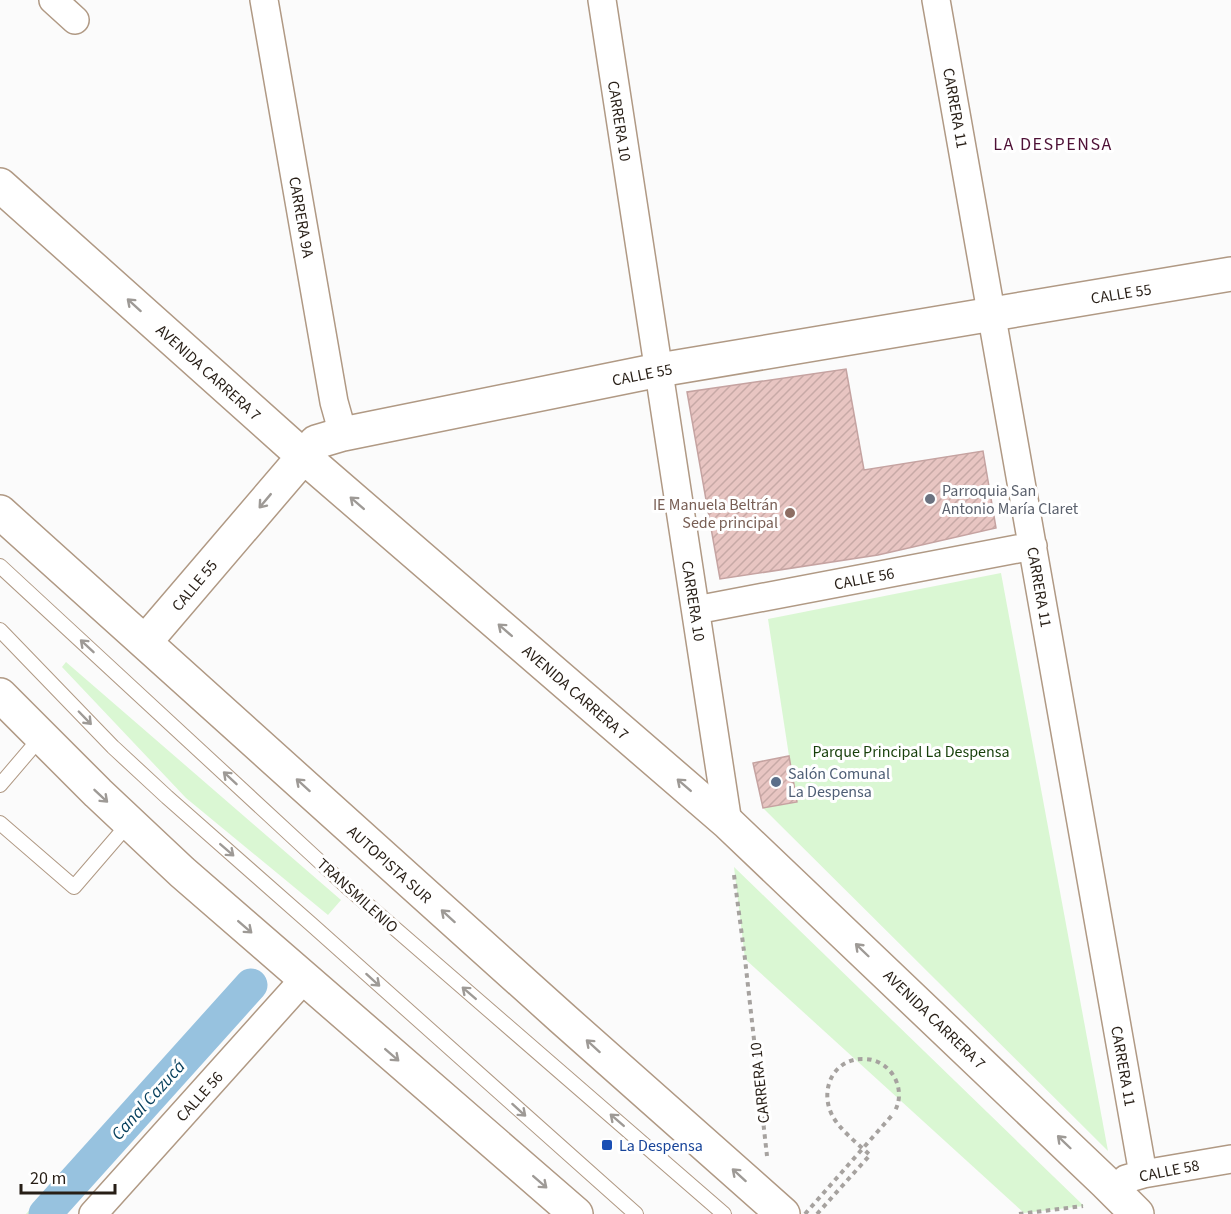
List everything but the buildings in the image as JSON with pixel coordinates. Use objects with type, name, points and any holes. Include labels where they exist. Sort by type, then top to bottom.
[{"type":"main road","name":"AVENIDA CARRERA 7","points":[[0,185],[303,456],[728,823],[1122,1199]]},
{"type":"main road","name":"CALLE 55","points":[[145,642],[316,442],[343,434],[659,370],[1231,274]]},
{"type":"main road","name":"AUTOPISTA SUR","points":[[0,512],[553,1010],[778,1209]]},
{"type":"main road","points":[[0,695],[98,793],[182,872],[576,1214]]},
{"type":"street","points":[[53,0],[73,10]]},
{"type":"street","name":"CARRERA 9A","points":[[264,0],[334,402],[343,434]]},
{"type":"street","name":"CARRERA 10","points":[[602,0],[728,823]]},
{"type":"street","name":"CARRERA 11","points":[[936,0],[1143,1174]]},
{"type":"street","name":"CALLE 56","points":[[696,610],[1033,546]]},
{"type":"street","name":"CALLE 56","points":[[93,1214],[305,978]]},
{"type":"street","name":"CALLE 58","points":[[1122,1199],[1126,1179],[1231,1159]]},
{"type":"lane","name":"TRANSMILENIO","points":[[0,566],[346,886],[724,1214]]},
{"type":"lane","points":[[0,630],[113,747],[167,797],[636,1214]]},
{"type":"lane","points":[[0,785],[42,737]]},
{"type":"lane","points":[[0,823],[74,887],[130,822]]},
{"type":"path","name":"CARRERA 10","points":[[728,823],[778,1209]]},
{"type":"path","points":[[805,1214],[857,1155],[865,1147],[894,1113],[899,1102],[897,1083],[892,1072],[875,1060],[854,1060],[844,1064],[834,1072],[828,1082],[826,1096],[836,1122],[861,1147],[870,1155],[817,1214]]},
{"type":"path","name":"CALLE 58","points":[[1018,1214],[1122,1199]]},
{"type":"green space","name":"Parque Principal La Despensa","points":[[1001,573],[1108,1151],[763,808],[797,802],[768,619]]},
{"type":"green space","points":[[66,662],[341,900],[328,915],[186,798],[62,667]]},
{"type":"green space","points":[[734,867],[1084,1206],[1024,1213],[745,959]]},
{"type":"green space","points":[[241,975],[263,995],[66,1214],[26,1214]]},
{"type":"waterway","name":"Canal Cazucá","points":[[45,1214],[251,985]]},
{"type":"place","name":"Parroquia San Antonio María Claret","points":[[930,499]]},
{"type":"place","name":"IE Manuela Beltrán Sede principal","points":[[790,513]]},
{"type":"place","name":"Salón Comunal La Despensa","points":[[776,782]]},
{"type":"place","name":"La Despensa","points":[[607,1145]]},
{"type":"district","name":"LA DESPENSA","points":[[1053,144]]}]
